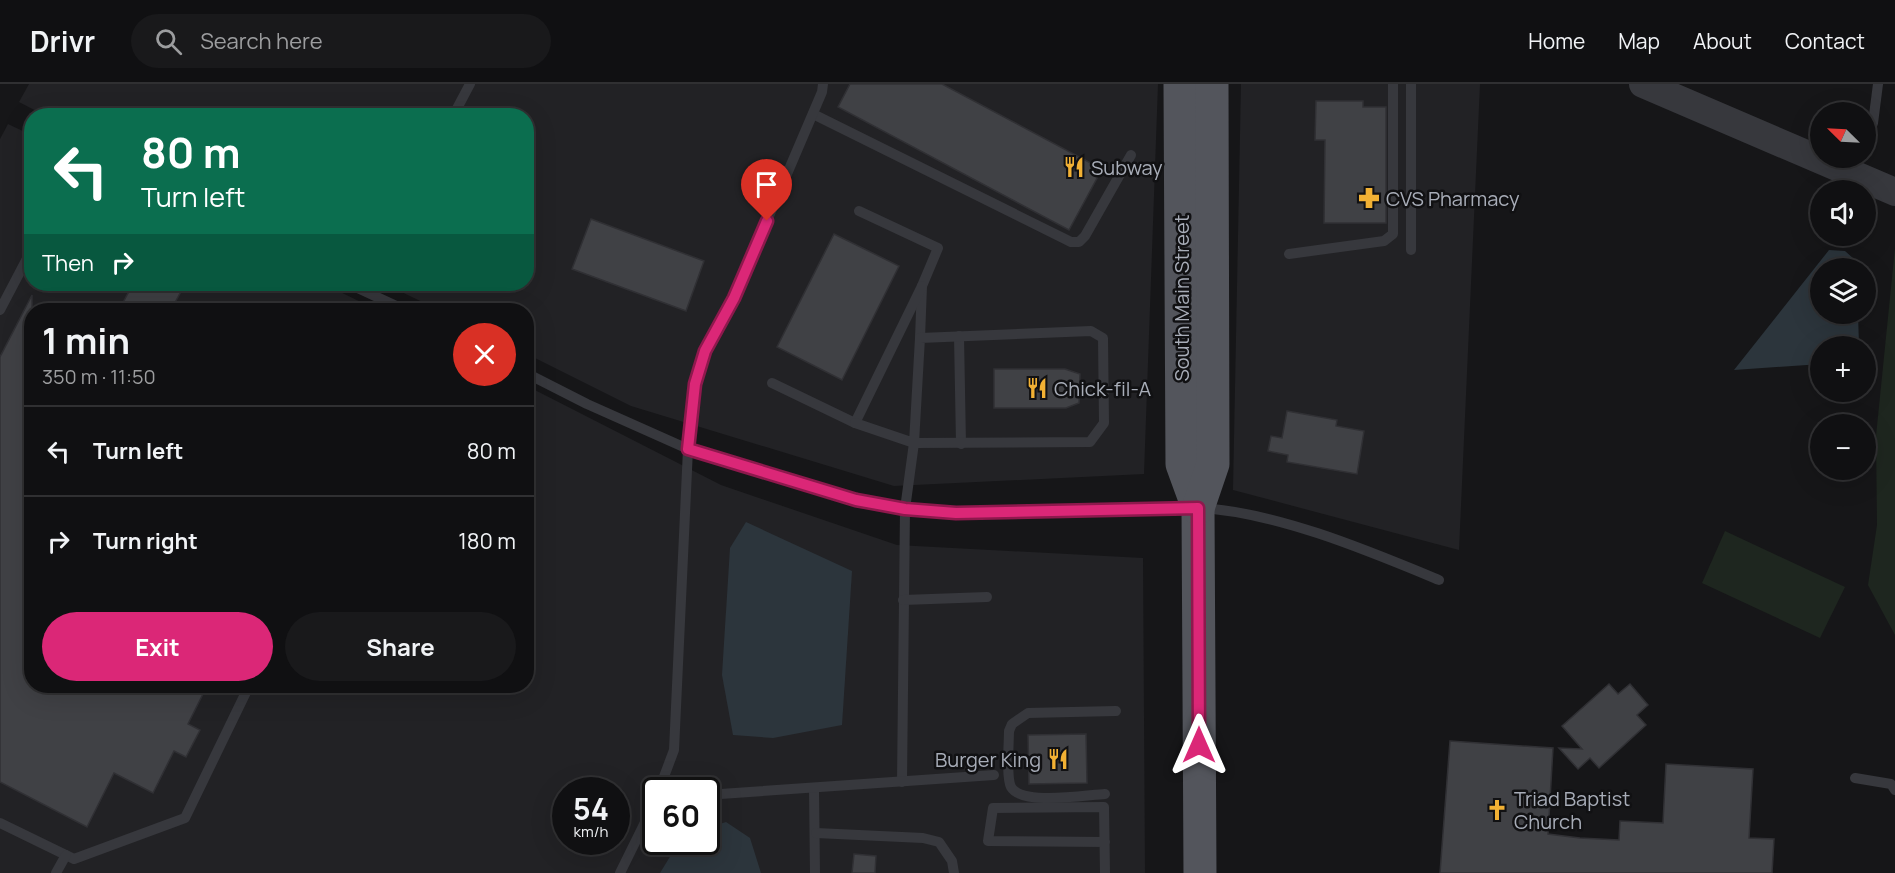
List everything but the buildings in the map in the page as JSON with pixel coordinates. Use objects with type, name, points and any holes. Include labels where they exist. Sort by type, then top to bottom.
[{"type":"main road","name":"South Main Street","points":[[1180,84],[1182,464],[1198,508]]},
{"type":"main road","name":"South Main Street","points":[[1200,873],[1198,508],[1213,464],[1212,84]]},
{"type":"street","points":[[1643,84],[1854,170],[1895,192]]},
{"type":"lane","points":[[457,108],[470,84]]},
{"type":"lane","points":[[664,777],[674,750],[688,449],[695,384],[705,351],[734,298],[813,114],[823,84]]},
{"type":"lane","points":[[1288,254],[1373,243],[1394,234],[1393,84]]},
{"type":"lane","points":[[1411,84],[1411,250]]},
{"type":"lane","points":[[1876,102],[1878,84]]},
{"type":"lane","points":[[813,114],[1071,242],[1079,242],[1085,236],[1131,155]]},
{"type":"lane","points":[[855,423],[922,286],[938,248],[859,211]]},
{"type":"lane","points":[[0,310],[24,264]]},
{"type":"lane","points":[[902,782],[905,509],[914,443],[922,286]]},
{"type":"lane","points":[[364,291],[390,303]]},
{"type":"lane","points":[[772,382],[855,423],[914,443],[1090,442],[1104,423],[1103,338],[1091,331],[920,338]]},
{"type":"lane","points":[[959,336],[961,444]]},
{"type":"lane","points":[[534,377],[587,404],[688,449],[856,500],[905,509],[956,513],[1198,508],[1233,511],[1287,524],[1439,580]]},
{"type":"lane","points":[[903,600],[987,597]]},
{"type":"lane","points":[[0,823],[74,859],[185,818],[246,693]]},
{"type":"lane","points":[[1106,794],[1028,798],[1016,791],[1010,780],[1010,731],[1012,723],[1028,713],[1116,711]]},
{"type":"lane","points":[[720,794],[994,775]]},
{"type":"lane","points":[[1855,778],[1891,784],[1895,790]]},
{"type":"lane","points":[[814,788],[815,873]]},
{"type":"lane","points":[[1105,842],[988,841],[993,808],[1104,807],[1105,842],[1105,873]]},
{"type":"lane","points":[[620,873],[642,828]]},
{"type":"lane","points":[[816,833],[923,838],[939,842],[952,861],[954,873]]},
{"type":"lane","points":[[56,873],[66,855]]},
{"type":"shaded area","points":[[29,84],[1158,84],[1144,474],[894,486],[631,406],[534,358],[534,303],[424,303],[400,291],[534,291],[534,108],[31,108],[19,102]]},
{"type":"shaded area","points":[[1241,84],[1480,84],[1459,550],[1233,490]]},
{"type":"shaded area","points":[[8,124],[24,132],[24,291],[338,291],[363,303],[24,303],[24,693],[534,693],[534,390],[721,485],[897,545],[1143,558],[1145,873],[0,873],[0,139]]},
{"type":"shaded area","points":[[1895,248],[1895,635],[1868,585],[1877,525],[1876,436]]},
{"type":"shaded area","points":[[1829,250],[1845,251],[1853,258],[1823,258]]},
{"type":"shaded area","points":[[1810,274],[1810,324],[1858,324],[1859,336],[1810,336],[1810,365],[1734,370]]},
{"type":"shaded area","points":[[746,522],[852,571],[842,725],[773,738],[733,735],[722,675],[730,548]]},
{"type":"shaded area","points":[[1725,531],[1845,587],[1820,638],[1702,583]]},
{"type":"shaded area","points":[[726,822],[750,838],[761,873],[660,873],[671,855],[720,855],[720,824]]},
{"type":"place","name":"Subway","points":[[1074,167]]},
{"type":"place","name":"CVS Pharmacy","points":[[1369,198]]},
{"type":"place","name":"Chick-fil-A","points":[[1037,388]]},
{"type":"place","name":"Burger King","points":[[1058,759]]},
{"type":"place","name":"Triad Baptist Church","points":[[1497,810]]},
{"type":"route","points":[[767,221],[734,298],[705,351],[695,384],[688,449],[856,500],[881,506],[930,512],[1198,508],[1199,745]]}]
